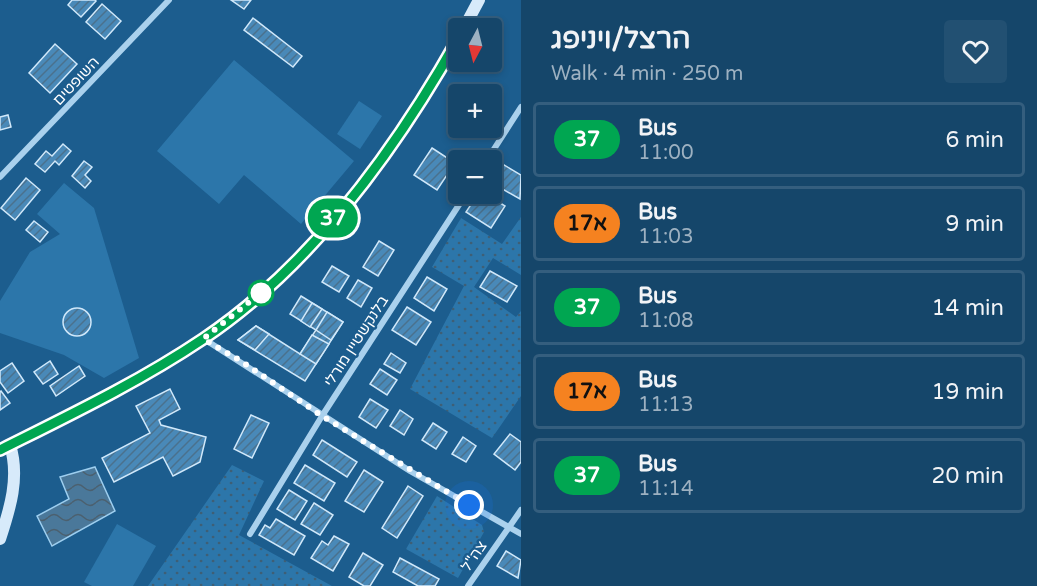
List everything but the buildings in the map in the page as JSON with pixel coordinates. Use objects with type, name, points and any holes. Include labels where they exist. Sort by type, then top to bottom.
[{"type":"street","name":"השופטים","points":[[1,173],[169,0]]},
{"type":"street","points":[[469,18],[479,0]]},
{"type":"street","points":[[0,539],[9,512],[15,481],[14,457],[5,448],[108,395],[203,339],[263,291],[315,240],[375,168],[448,55]]},
{"type":"street","points":[[494,150],[519,117],[521,106]]},
{"type":"street","name":"בלנקשטיין מורלי","points":[[250,534],[322,416],[460,204]]},
{"type":"street","points":[[203,339],[241,361],[322,416],[521,534]]},
{"type":"street","name":"צה\"ל","points":[[468,586],[521,510]]},
{"type":"shaded area","points":[[234,60],[354,161],[301,224],[244,175],[219,204],[157,151]]},
{"type":"shaded area","points":[[359,101],[382,116],[360,149],[337,134]]},
{"type":"shaded area","points":[[64,183],[94,208],[139,358],[104,378],[64,355],[0,333],[0,301],[30,252],[60,234],[37,214]]},
{"type":"shaded area","points":[[521,217],[521,275],[493,258],[474,287],[516,317],[521,311],[521,396],[492,438],[410,389],[464,286],[432,267],[461,218],[502,244]]},
{"type":"shaded area","points":[[232,465],[264,481],[239,535],[332,586],[148,586]]},
{"type":"shaded area","points":[[437,496],[482,525],[484,532],[458,578],[406,549]]},
{"type":"shaded area","points":[[117,524],[156,546],[133,586],[92,586],[84,582]]},
{"type":"water","points":[[95,467],[115,511],[52,546],[37,516],[69,499],[60,477]]},
{"type":"bus line","name":"37","points":[[0,450],[108,395],[203,339],[263,291],[315,240],[375,168],[448,57]]},
{"type":"route","points":[[261,293],[263,291],[203,339],[241,361],[322,416],[469,505]]}]
